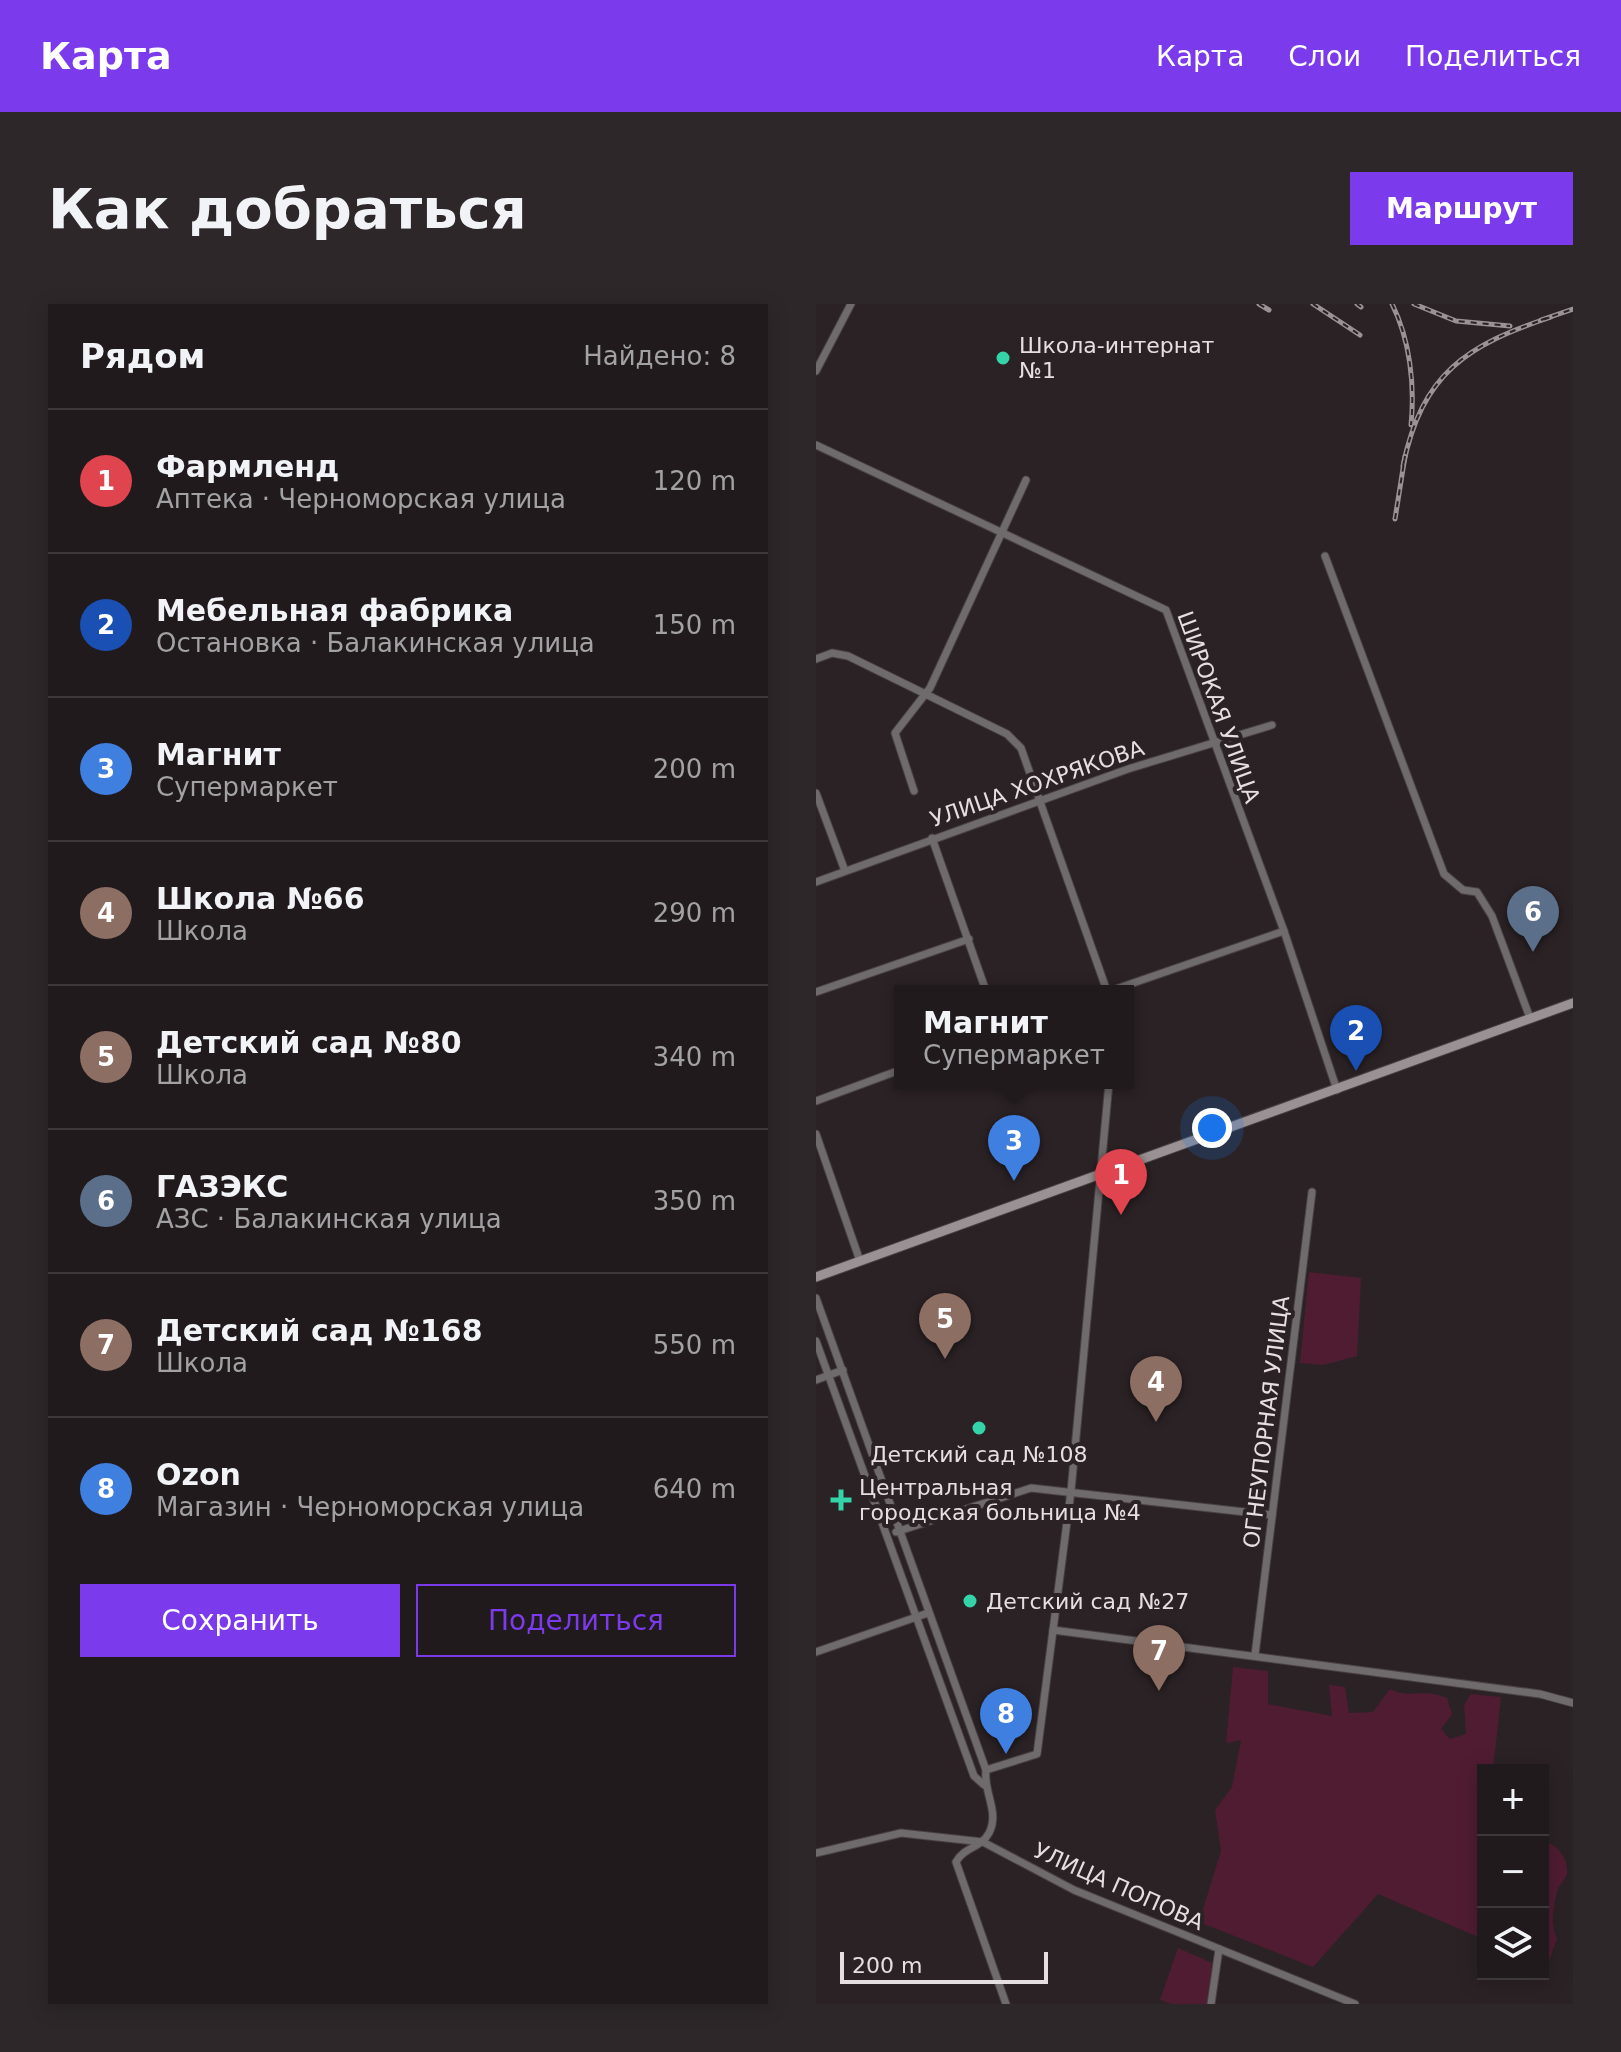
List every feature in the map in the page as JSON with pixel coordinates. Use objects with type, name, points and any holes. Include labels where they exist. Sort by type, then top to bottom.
[{"type":"main road","points":[[816,1277],[1573,1003]]},
{"type":"street","points":[[816,371],[851,304]]},
{"type":"street","name":"ШИРОКАЯ УЛИЦА","points":[[816,445],[1166,610],[1284,931],[1337,1090]]},
{"type":"street","points":[[914,791],[895,733],[925,696],[1026,480]]},
{"type":"street","points":[[1325,556],[1444,874],[1463,890],[1477,892],[1492,916],[1530,1018]]},
{"type":"street","points":[[816,659],[832,653],[848,656],[1007,734],[1021,748],[1106,985]]},
{"type":"street","name":"УЛИЦА ХОХРЯКОВА","points":[[816,882],[1040,799],[1272,725]]},
{"type":"street","points":[[816,793],[845,871]]},
{"type":"street","points":[[932,838],[984,985]]},
{"type":"street","points":[[1126,985],[1284,931]]},
{"type":"street","points":[[816,992],[969,939]]},
{"type":"street","points":[[816,1101],[894,1072]]},
{"type":"street","points":[[986,1770],[1037,1754],[1071,1491],[1108,1089]]},
{"type":"street","points":[[816,1134],[860,1261]]},
{"type":"street","name":"ОГНЕУПОРНАЯ УЛИЦА","points":[[1255,1655],[1312,1192]]},
{"type":"street","points":[[816,1298],[986,1770],[984,1785],[994,1815],[990,1832],[983,1842],[962,1852],[956,1862],[1006,2004]]},
{"type":"street","points":[[816,1341],[974,1776],[984,1785]]},
{"type":"street","points":[[816,1380],[843,1370]]},
{"type":"street","points":[[886,1535],[1031,1488],[1272,1515]]},
{"type":"street","points":[[816,1652],[928,1613]]},
{"type":"street","points":[[1053,1630],[1540,1694],[1573,1703]]},
{"type":"street","name":"УЛИЦА ПОПОВА","points":[[816,1853],[901,1833],[983,1842],[1074,1890],[1355,2004]]},
{"type":"street","points":[[1211,2004],[1219,1949]]},
{"type":"shaded area","points":[[1309,1272],[1361,1278],[1357,1356],[1323,1365],[1300,1363]]},
{"type":"shaded area","points":[[1233,1667],[1268,1671],[1268,1704],[1332,1716],[1329,1685],[1345,1687],[1349,1713],[1373,1712],[1390,1689],[1404,1694],[1438,1695],[1447,1698],[1452,1714],[1441,1729],[1450,1739],[1466,1734],[1464,1705],[1471,1694],[1501,1697],[1494,1764],[1477,1764],[1477,1936],[1378,1894],[1313,1967],[1199,1922],[1221,1851],[1215,1810],[1232,1787],[1241,1740],[1226,1743]]},
{"type":"shaded area","points":[[1549,1843],[1561,1852],[1567,1868],[1554,1908],[1557,1939],[1549,1961]]},
{"type":"shaded area","points":[[1178,1948],[1212,1963],[1207,2004],[1172,2004],[1160,2000]]},
{"type":"railway","points":[[1259,304],[1269,310]]},
{"type":"railway","points":[[1313,304],[1360,335]]},
{"type":"railway","points":[[1357,304],[1361,307]]},
{"type":"railway","points":[[1392,304],[1410,363],[1411,425]]},
{"type":"railway","points":[[1414,304],[1456,321],[1510,326]]},
{"type":"railway","points":[[1541,320],[1573,309]]},
{"type":"railway","points":[[1403,466],[1422,407],[1436,385],[1453,367],[1495,339],[1551,317]]},
{"type":"railway","points":[[1395,519],[1405,456]]},
{"type":"place","name":"Школа-интернат №1","points":[[1003,358]]},
{"type":"place","name":"ГАЗЭКС","points":[[1533,952]]},
{"type":"place","name":"Мебельная фабрика","points":[[1356,1071]]},
{"type":"place","name":"Магнит","points":[[1014,1181]]},
{"type":"place","name":"Фармленд","points":[[1121,1215]]},
{"type":"place","name":"Детский сад №80","points":[[945,1359]]},
{"type":"place","name":"Школа №66","points":[[1156,1422]]},
{"type":"place","name":"Детский сад №108","points":[[979,1428]]},
{"type":"place","name":"Центральная городская больница №4","points":[[841,1500]]},
{"type":"place","name":"Детский сад №27","points":[[970,1601]]},
{"type":"place","name":"Детский сад №168","points":[[1159,1691]]},
{"type":"place","name":"Ozon","points":[[1006,1754]]}]
